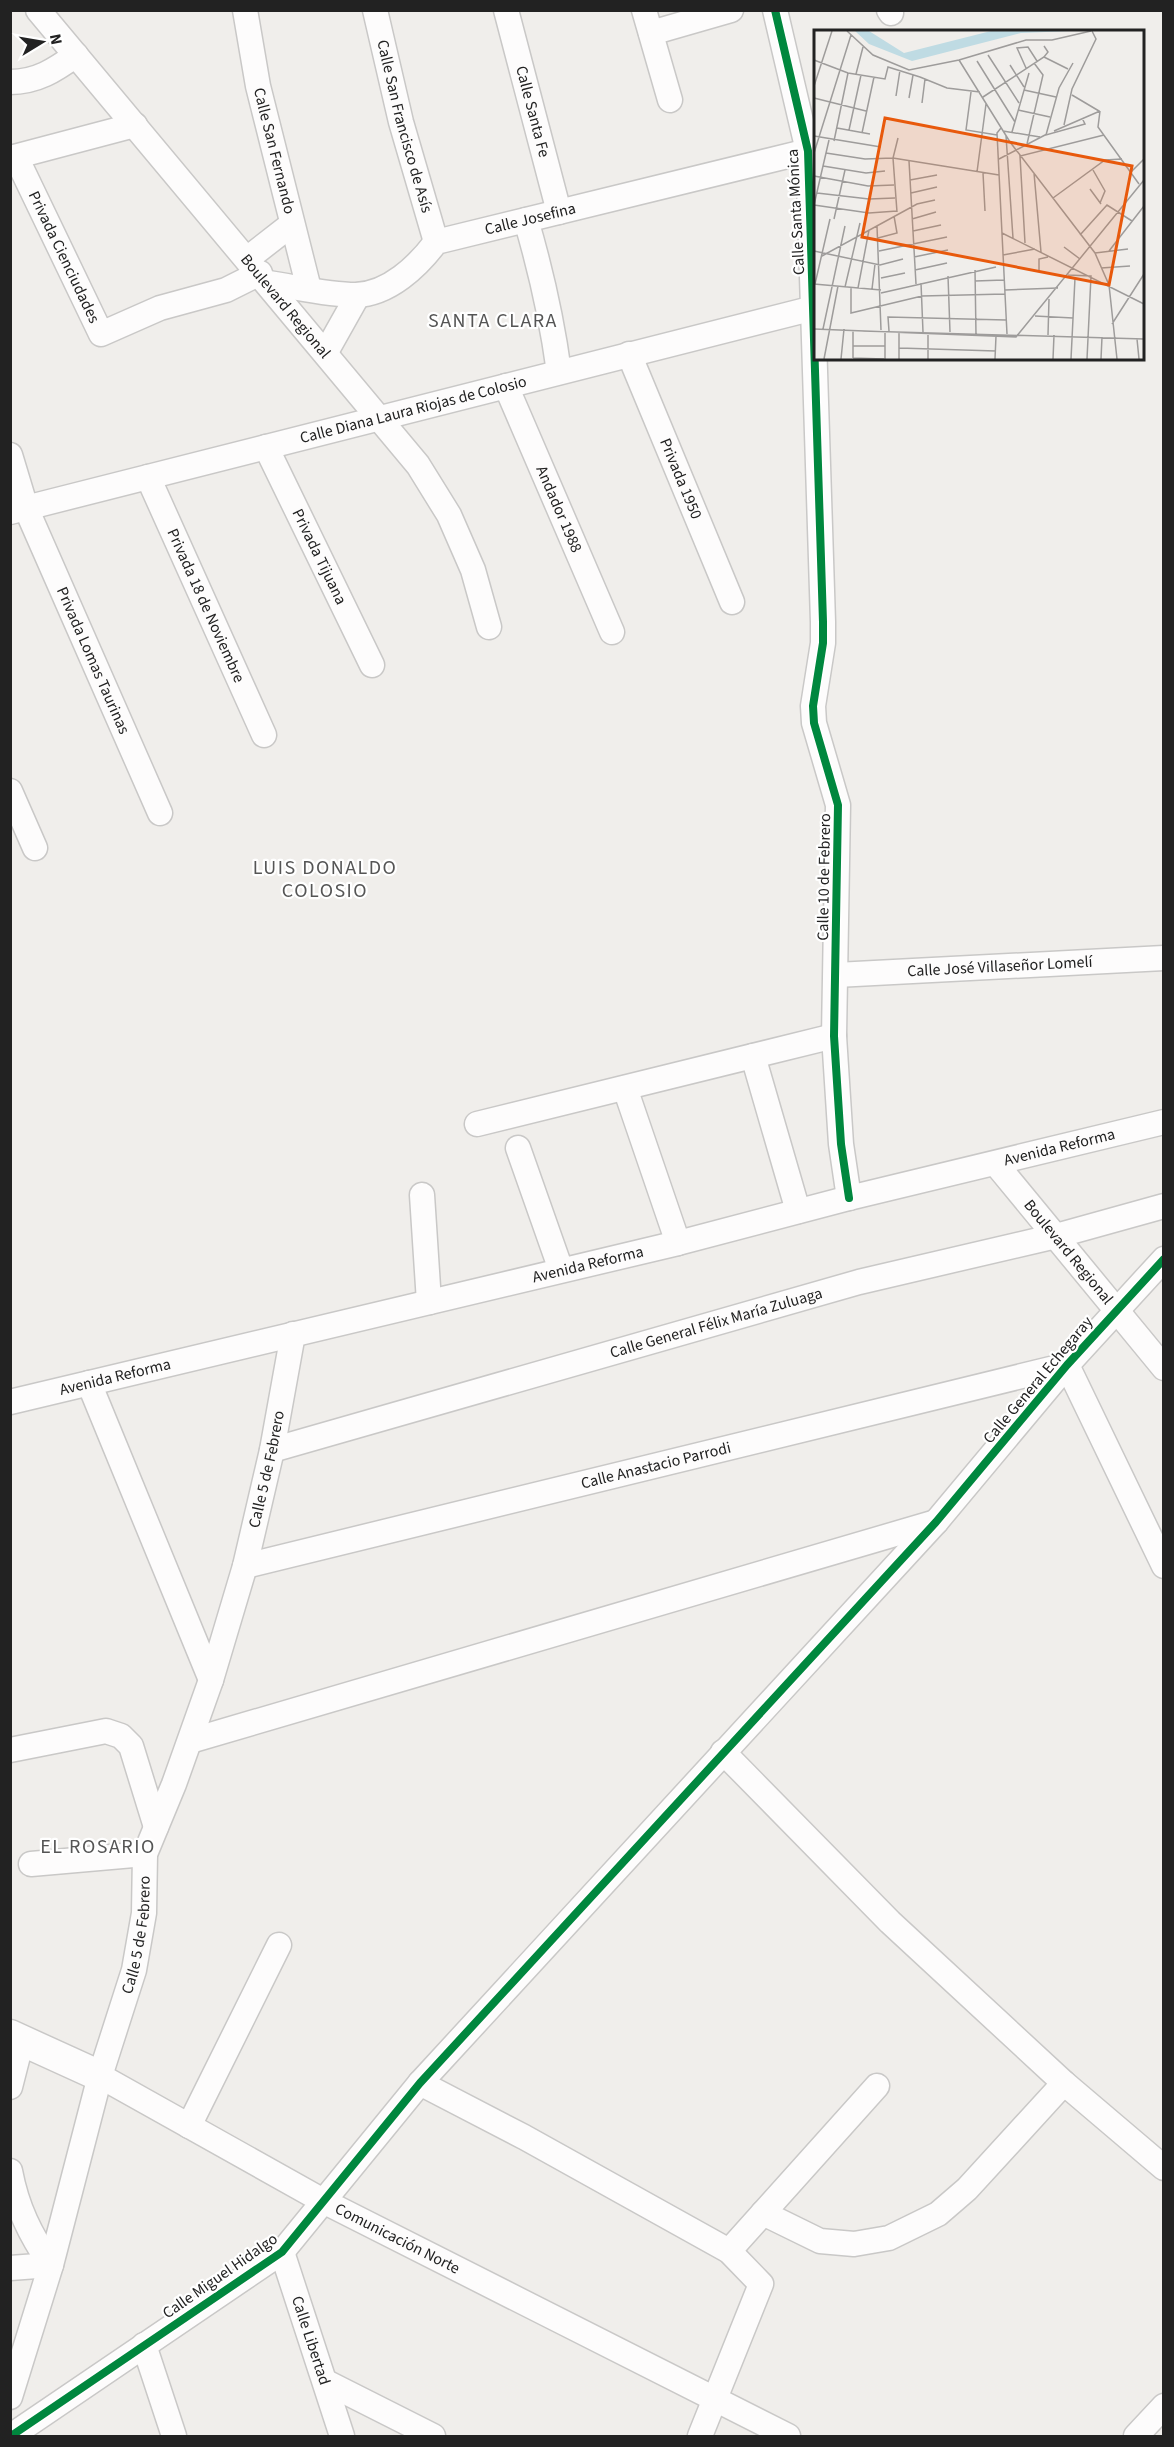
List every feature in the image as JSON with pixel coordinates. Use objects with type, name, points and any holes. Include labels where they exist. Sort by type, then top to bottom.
[{"type":"street","name":"Boulevard Regional","points":[[38,10],[382,418],[418,465],[449,515],[472,570],[489,627]]},
{"type":"street","name":"Calle San Fernando","points":[[245,10],[258,86],[309,289]]},
{"type":"street","name":"Calle San Francisco de Asís","points":[[375,10],[401,122],[436,242]]},
{"type":"street","name":"Calle Santa Fe","points":[[506,10],[559,212]]},
{"type":"street","points":[[670,100],[648,22],[731,10]]},
{"type":"street","name":"Calle Santa Mónica","points":[[775,10],[812,151],[814,308]]},
{"type":"street","points":[[10,82],[31,80],[50,74],[76,56]]},
{"type":"street","points":[[13,158],[135,125]]},
{"type":"street","name":"Calle Josefina","points":[[436,242],[812,151]]},
{"type":"street","name":"Privada Cienciudades","points":[[13,158],[100,334],[160,308],[226,290],[258,272]]},
{"type":"street","points":[[526,220],[541,269],[550,310],[559,372]]},
{"type":"street","points":[[292,225],[258,272],[309,289],[358,295],[373,291],[402,277],[426,255],[436,242]]},
{"type":"street","points":[[326,352],[358,295]]},
{"type":"street","name":"Calle Diana Laura Riojas de Colosio","points":[[18,510],[814,308]]},
{"type":"street","name":"Privada 1950","points":[[629,354],[732,603]]},
{"type":"street","name":"Calle 10 de Febrero","points":[[815,360],[823,643],[813,706],[814,723],[838,805],[834,1036],[841,1144],[849,1197]]},
{"type":"street","name":"Andador 1988","points":[[506,386],[612,632]]},
{"type":"street","name":"Privada Tijuana","points":[[266,447],[372,665]]},
{"type":"street","name":"Privada Lomas Taurinas","points":[[10,455],[18,510],[160,813]]},
{"type":"street","name":"Privada 18 de Noviembre","points":[[148,477],[264,735]]},
{"type":"street","points":[[10,791],[35,848]]},
{"type":"street","name":"Calle José Villaseñor Lomelí","points":[[836,975],[1164,958]]},
{"type":"street","points":[[477,1124],[834,1036]]},
{"type":"street","points":[[753,1056],[798,1211]]},
{"type":"street","points":[[625,1088],[678,1243]]},
{"type":"street","name":"Avenida Reforma","points":[[10,1402],[678,1243],[849,1197],[996,1164],[1164,1122]]},
{"type":"street","points":[[518,1148],[561,1270]]},
{"type":"street","name":"Boulevard Regional","points":[[996,1164],[1164,1368]]},
{"type":"street","points":[[422,1195],[429,1302]]},
{"type":"street","name":"Calle General Félix María Zuluaga","points":[[272,1450],[859,1282],[1056,1236],[1164,1206]]},
{"type":"street","name":"Calle General Echegaray","points":[[723,1752],[936,1522],[1067,1365],[1164,1259]]},
{"type":"street","name":"Calle 5 de Febrero","points":[[10,2397],[51,2265],[100,2076],[134,1970],[144,1913],[145,1854],[190,1741],[245,1566],[272,1450],[293,1334]]},
{"type":"street","points":[[1067,1365],[1164,1566]]},
{"type":"street","name":"Calle Anastacio Parrodi","points":[[245,1566],[1067,1365]]},
{"type":"street","points":[[89,1383],[211,1680]]},
{"type":"street","points":[[190,1741],[936,1522]]},
{"type":"street","points":[[10,1750],[106,1731],[121,1736],[131,1746],[156,1827]]},
{"type":"street","points":[[723,1752],[890,1922],[1064,2083],[1164,2168]]},
{"type":"street","name":"Calle Miguel Hidalgo","points":[[12,2436],[282,2252],[420,2083],[723,1752]]},
{"type":"street","points":[[31,1864],[145,1854]]},
{"type":"street","points":[[189,2126],[279,1945]]},
{"type":"street","points":[[10,2087],[16,2037]]},
{"type":"street","name":"Comunicación Norte","points":[[16,2037],[100,2076],[325,2202],[788,2436]]},
{"type":"street","points":[[420,2083],[586,2171],[729,2251],[761,2284],[700,2436]]},
{"type":"street","points":[[763,2213],[820,2241],[854,2244],[889,2238],[938,2214],[960,2195],[1064,2083]]},
{"type":"street","points":[[729,2251],[877,2086]]},
{"type":"street","points":[[10,2171],[14,2194],[29,2231],[51,2265],[10,2268]]},
{"type":"street","name":"Calle Libertad","points":[[282,2252],[326,2382],[433,2436]]},
{"type":"street","points":[[144,2345],[174,2436]]},
{"type":"street","points":[[326,2382],[342,2436]]},
{"type":"street","points":[[1136,2436],[1164,2406]]},
{"type":"cycle path","points":[[775,10],[808,151],[814,339]]},
{"type":"cycle path","points":[[815,360],[823,643],[813,706],[814,723],[838,805],[834,1036],[841,1144],[849,1198]]},
{"type":"cycle path","points":[[11,2436],[282,2252],[420,2083],[936,1522],[1067,1365],[1164,1259]]},
{"type":"district","name":"SANTA CLARA","points":[[493,321]]},
{"type":"district","name":"LUIS DONALDO COLOSIO","points":[[325,880]]},
{"type":"district","name":"EL ROSARIO","points":[[98,1847]]}]
